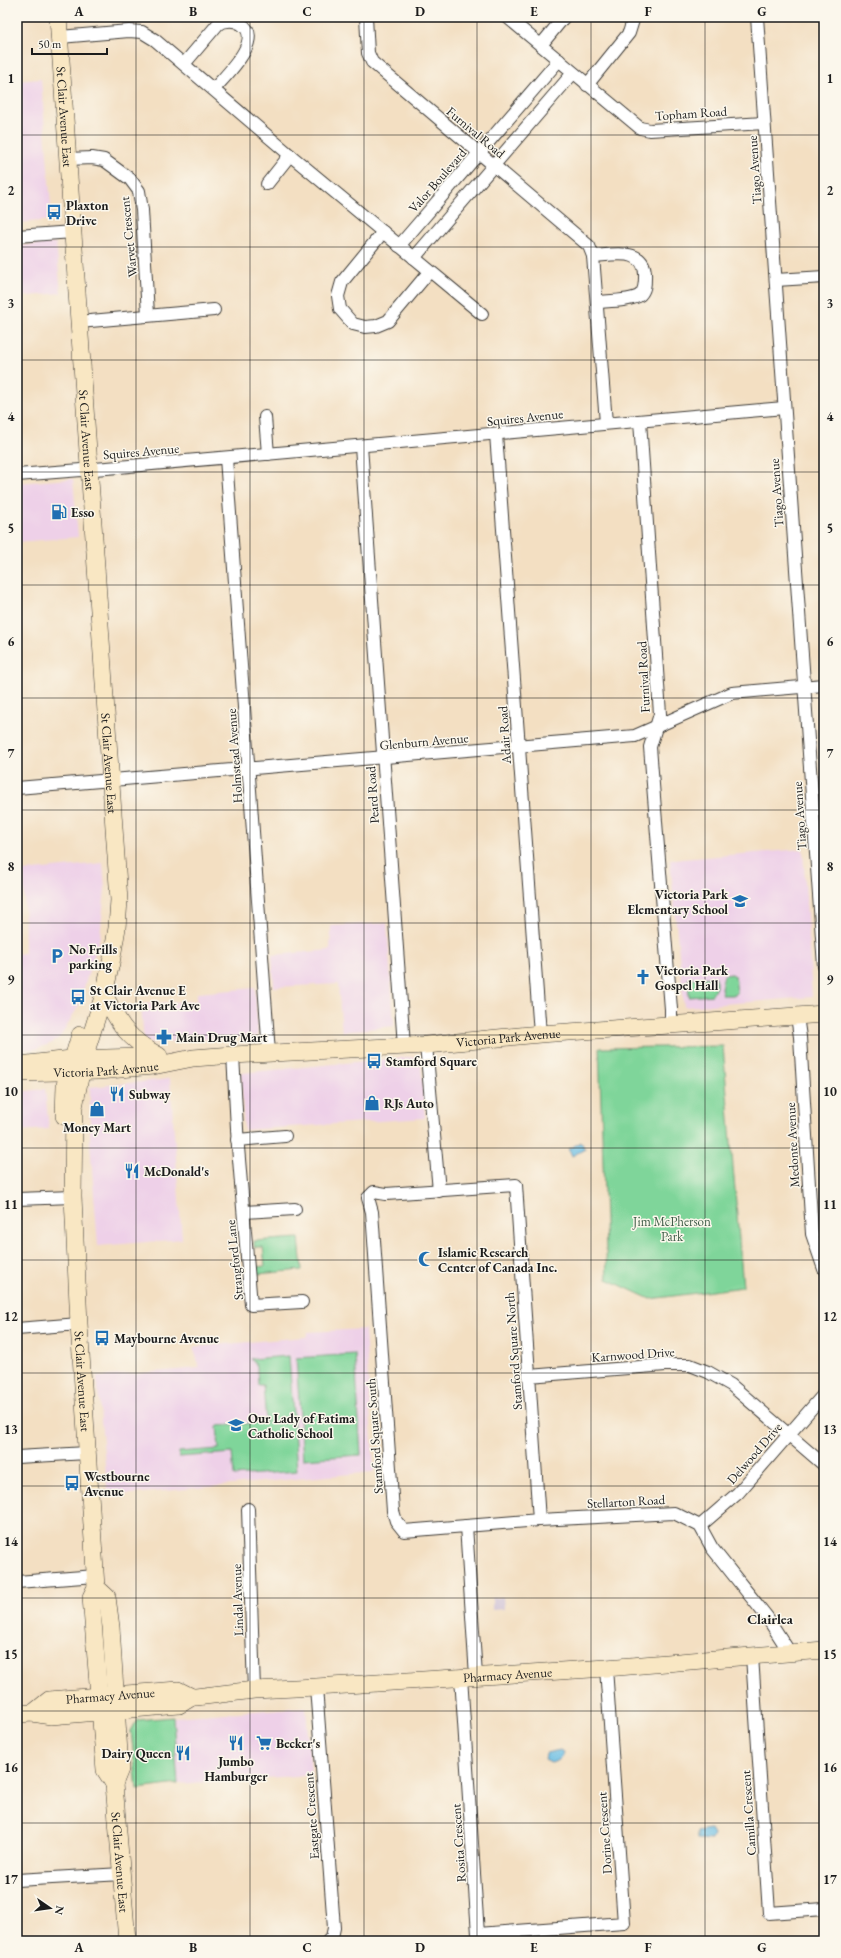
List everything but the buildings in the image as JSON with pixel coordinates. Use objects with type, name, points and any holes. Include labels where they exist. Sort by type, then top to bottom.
[{"type":"main road","name":"St Clair Avenue East","points":[[58,17],[119,900],[115,942],[105,987],[76,1066],[73,1197],[79,1324],[96,1582],[108,1600],[111,1627],[105,1770],[114,1784],[127,1941]]},
{"type":"main road","points":[[105,987],[119,1024],[147,1049],[159,1056]]},
{"type":"main road","name":"Victoria Park Avenue","points":[[17,1066],[153,1066],[193,1058],[233,1054],[426,1045],[540,1034],[671,1026],[824,1014]]},
{"type":"main road","name":"Victoria Park Avenue","points":[[17,1073],[159,1056],[193,1058]]},
{"type":"main road","name":"Pharmacy Avenue","points":[[25,1714],[51,1716],[108,1703],[178,1690],[192,1697],[254,1690],[606,1668],[824,1650]]},
{"type":"street","name":"Furnival Road","points":[[366,17],[368,52],[372,62],[589,246],[593,256],[606,423]]},
{"type":"street","name":"Topham Road","points":[[507,17],[640,128],[650,130],[764,123]]},
{"type":"street","points":[[541,45],[564,17]]},
{"type":"street","points":[[587,85],[629,33],[634,17]]},
{"type":"street","name":"Tiago Avenue","points":[[757,17],[824,966]]},
{"type":"street","points":[[184,64],[218,24],[225,20],[234,20],[243,24],[248,32],[249,42],[246,50],[214,89]]},
{"type":"street","points":[[60,37],[142,32],[184,64],[429,272],[482,314]]},
{"type":"street","name":"Valor Boulevard","points":[[399,246],[559,60]]},
{"type":"street","points":[[414,258],[573,73]]},
{"type":"street","points":[[267,184],[290,155]]},
{"type":"street","name":"Warvet Crescent","points":[[68,159],[92,158],[104,160],[130,179],[139,191],[142,210],[148,315]]},
{"type":"street","points":[[17,236],[73,232]]},
{"type":"street","points":[[383,232],[342,282],[338,296],[340,309],[353,324],[365,327],[376,326],[388,321],[429,272]]},
{"type":"street","points":[[593,256],[632,255],[638,257],[644,264],[645,274],[645,287],[639,295],[632,298],[597,302]]},
{"type":"street","points":[[776,280],[824,277]]},
{"type":"street","points":[[79,322],[214,310]]},
{"type":"street","name":"Squires Avenue","points":[[17,475],[89,470],[784,408]]},
{"type":"street","points":[[265,417],[268,454]]},
{"type":"street","name":"Furnival Road","points":[[640,421],[660,714],[650,742],[650,747],[671,1009],[671,1026]]},
{"type":"street","name":"Adair Road","points":[[496,434],[540,1034]]},
{"type":"street","name":"Peard Road","points":[[361,446],[404,1046]]},
{"type":"street","name":"Holmstead Avenue","points":[[226,458],[269,1053]]},
{"type":"street","name":"Glenburn Avenue","points":[[17,788],[248,770],[635,736],[732,693],[824,685]]},
{"type":"street","name":"Medonte Avenue","points":[[797,1016],[800,1037],[812,1234],[824,1270]]},
{"type":"street","points":[[426,1045],[439,1191]]},
{"type":"street","name":"Strangford Lane","points":[[233,1054],[237,1140],[251,1305],[302,1302]]},
{"type":"street","points":[[237,1140],[285,1136]]},
{"type":"street","name":"Stamford Square North","points":[[439,1191],[516,1186],[539,1520]]},
{"type":"street","name":"Stamford Square South","points":[[439,1191],[386,1194],[374,1192],[368,1198],[372,1212],[393,1511],[396,1521],[404,1531],[466,1526]]},
{"type":"street","points":[[17,1199],[73,1197]]},
{"type":"street","name":"Strangford Lane","points":[[244,1212],[295,1208]]},
{"type":"street","points":[[17,1329],[79,1324]]},
{"type":"street","name":"Karnwood Drive","points":[[529,1376],[665,1365],[690,1365],[708,1372],[731,1385],[824,1465]]},
{"type":"street","name":"Delwood Drive","points":[[700,1526],[738,1493],[824,1394]]},
{"type":"street","points":[[17,1457],[87,1453]]},
{"type":"street","name":"Lindal Avenue","points":[[248,1509],[254,1690]]},
{"type":"street","name":"Stellarton Road","points":[[466,1526],[539,1520],[674,1513],[700,1526]]},
{"type":"street","points":[[466,1526],[469,1677]]},
{"type":"street","points":[[700,1526],[712,1548],[767,1617],[790,1653]]},
{"type":"street","points":[[17,1582],[96,1582]]},
{"type":"street","name":"Camilla Crescent","points":[[752,1656],[769,1913],[824,1909]]},
{"type":"street","name":"Dorine Crescent","points":[[551,1928],[624,1924],[606,1668]]},
{"type":"street","name":"Rosita Crescent","points":[[469,1677],[478,1934],[551,1928]]},
{"type":"street","name":"Eastgate Crescent","points":[[316,1687],[334,1928],[332,1937],[328,1941]]},
{"type":"street","points":[[17,1880],[122,1874]]},
{"type":"shaded area","points":[[41,79],[52,220],[17,223],[17,81]]},
{"type":"shaded area","points":[[56,243],[61,293],[17,297],[17,246]]},
{"type":"shaded area","points":[[73,479],[78,537],[17,542],[17,483]]},
{"type":"shaded area","name":"Victoria Park Elementary School","points":[[803,849],[812,997],[684,1007],[670,860]]},
{"type":"shaded area","name":"No Frills parking","points":[[103,863],[105,889],[100,936],[78,1007],[60,1037],[52,1043],[36,1049],[17,1050],[17,954],[25,953],[24,871]]},
{"type":"shaded area","points":[[387,923],[394,1026],[342,1032],[338,984],[274,987],[272,955],[330,950],[331,926]]},
{"type":"shaded area","points":[[255,988],[258,1036],[144,1043],[141,1004],[197,1001],[197,993]]},
{"type":"shaded area","points":[[408,1057],[416,1058],[421,1065],[425,1118],[244,1130],[241,1073]]},
{"type":"shaded area","points":[[170,1079],[182,1239],[98,1246],[90,1143],[90,1087]]},
{"type":"shaded area","points":[[45,1089],[49,1129],[17,1131],[17,1092]]},
{"type":"shaded area","name":"Our Lady of Fatima Catholic School","points":[[365,1329],[374,1472],[108,1496],[97,1377],[200,1368],[193,1347],[306,1337],[308,1332]]},
{"type":"shaded area","points":[[503,1597],[504,1609],[492,1610],[492,1598]]},
{"type":"shaded area","points":[[306,1707],[311,1775],[178,1784],[173,1717]]},
{"type":"green space","points":[[732,974],[735,976],[737,993],[733,995],[723,995],[721,988],[724,975]]},
{"type":"green space","points":[[716,977],[716,987],[712,995],[689,997],[688,979]]},
{"type":"green space","name":"Jim McPherson Park","points":[[723,1046],[743,1287],[650,1299],[607,1279],[599,1048]]},
{"type":"green space","points":[[299,1238],[302,1270],[257,1274],[256,1267],[265,1266],[263,1247],[254,1247],[254,1241]]},
{"type":"green space","points":[[355,1354],[361,1455],[303,1459],[296,1358]]},
{"type":"green space","points":[[289,1356],[297,1471],[234,1476],[232,1453],[179,1457],[179,1452],[219,1449],[217,1426],[266,1422],[263,1385],[258,1385],[257,1366],[251,1359]]},
{"type":"green space","points":[[173,1717],[178,1784],[137,1789],[131,1731],[137,1720]]},
{"type":"water","points":[[581,1142],[585,1149],[572,1156],[569,1149]]},
{"type":"water","points":[[560,1750],[563,1752],[557,1761],[551,1763],[545,1760],[546,1753]]},
{"type":"water","points":[[710,1830],[713,1835],[711,1840],[697,1839],[697,1832]]},
{"type":"place","name":"Plaxton Drive","points":[[54,212]]},
{"type":"place","name":"Esso","points":[[59,512]]},
{"type":"place","name":"Victoria Park Elementary School","points":[[740,901]]},
{"type":"place","name":"No Frills parking","points":[[57,956]]},
{"type":"place","name":"Victoria Park Gospel Hall","points":[[643,977]]},
{"type":"place","name":"St Clair Avenue E at Victoria Park Ave","points":[[78,997]]},
{"type":"place","name":"Main Drug Mart","points":[[164,1037]]},
{"type":"place","name":"Stamford Square","points":[[374,1061]]},
{"type":"place","name":"Subway","points":[[117,1094]]},
{"type":"place","name":"RJs Auto","points":[[372,1103]]},
{"type":"place","name":"Money Mart","points":[[97,1109]]},
{"type":"place","name":"McDonald's","points":[[132,1171]]},
{"type":"place","name":"Islamic Research Center of Canada Inc.","points":[[426,1259]]},
{"type":"place","name":"Maybourne Avenue","points":[[102,1338]]},
{"type":"place","name":"Our Lady of Fatima Catholic School","points":[[236,1425]]},
{"type":"place","name":"Westbourne Avenue","points":[[72,1483]]},
{"type":"place","name":"Jumbo Hamburger","points":[[236,1743]]},
{"type":"place","name":"Becker's","points":[[264,1743]]},
{"type":"place","name":"Dairy Queen","points":[[183,1753]]},
{"type":"district","name":"Clairlea","points":[[770,1619]]}]
